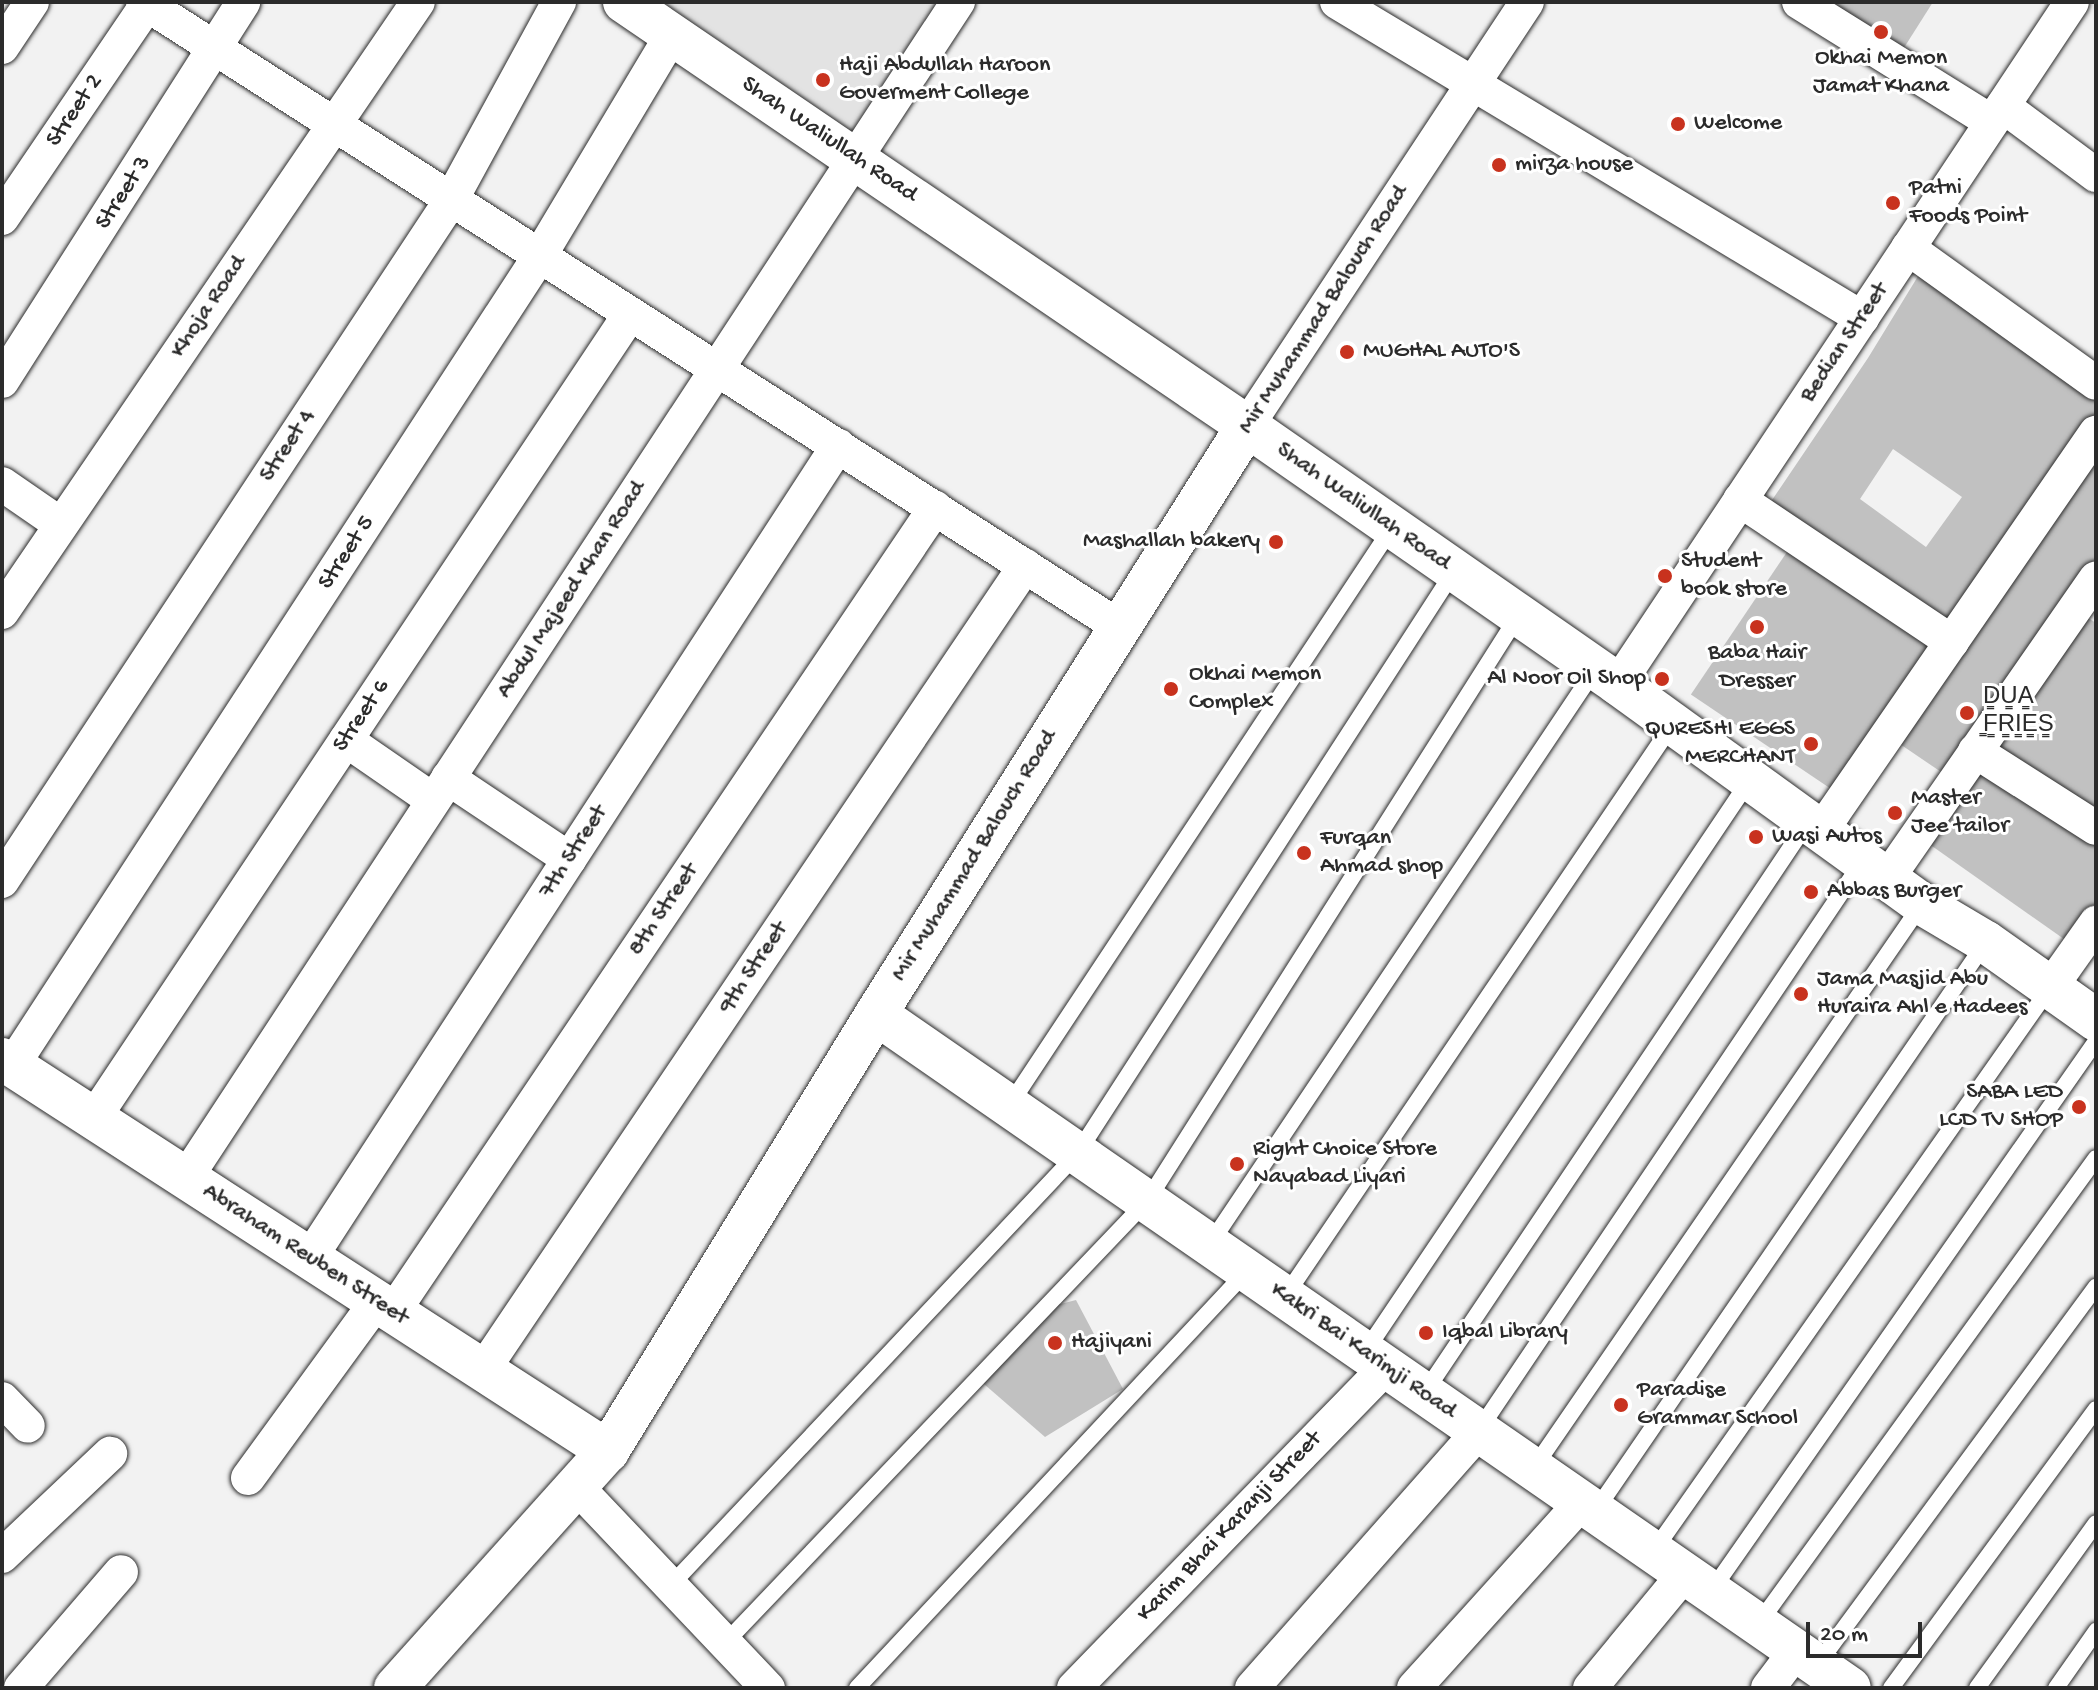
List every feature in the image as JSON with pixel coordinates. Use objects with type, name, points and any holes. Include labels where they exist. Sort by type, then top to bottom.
[{"type":"street","points":[[2,47],[32,2]]},
{"type":"street","name":"Street 3","points":[[2,381],[216,49],[243,2]]},
{"type":"street","name":"Khoja Road","points":[[2,612],[418,2]]},
{"type":"street","name":"Street 4","points":[[2,881],[451,200],[559,2]]},
{"type":"street","name":"Shah Waliullah Road","points":[[624,2],[1247,426],[1673,724],[1922,904],[1986,942],[2096,1020]]},
{"type":"street","name":"Abdul Majeed Khan Road","points":[[186,1178],[958,2]]},
{"type":"street","points":[[1337,2],[1862,318]]},
{"type":"street","name":"Mir Muhammad Balouch Road","points":[[395,1688],[608,1451],[876,1014],[1247,426],[1527,2]]},
{"type":"street","points":[[1799,2],[1998,114],[2096,175]]},
{"type":"street","name":"Bedian Street","points":[[1606,677],[1740,500],[2072,2]]},
{"type":"street","points":[[145,3],[1120,627]]},
{"type":"street","name":"Street 2","points":[[2,218],[145,3]]},
{"type":"street","name":"Street 5","points":[[7,1062],[539,257],[672,35]]},
{"type":"street","points":[[1908,248],[2096,383]]},
{"type":"street","name":"Street 6","points":[[94,1118],[630,314]]},
{"type":"street","points":[[1814,826],[1952,642],[2096,433]]},
{"type":"street","name":"7th Street","points":[[310,1258],[838,446]]},
{"type":"street","points":[[2,484],[60,524]]},
{"type":"street","points":[[1740,500],[1952,642]]},
{"type":"street","name":"8th Street","points":[[248,1478],[385,1306],[935,508]]},
{"type":"street","name":"9th Street","points":[[483,1370],[1025,566]]},
{"type":"street","points":[[1875,870],[1975,751],[2090,598]]},
{"type":"street","points":[[346,740],[569,859]]},
{"type":"street","points":[[1975,751],[2096,828]]},
{"type":"street","points":[[2050,988],[2096,923]]},
{"type":"street","name":"Kakri Bai Karimji Road","points":[[876,1014],[1821,1668]]},
{"type":"street","name":"Abraham Reuben Street","points":[[7,1062],[608,1451]]},
{"type":"street","name":"Karim Bhai Karanji Street","points":[[1074,1688],[1375,1360]]},
{"type":"street","points":[[2,1399],[28,1426]]},
{"type":"street","points":[[1252,1688],[1479,1431]]},
{"type":"street","points":[[2,1556],[110,1454]]},
{"type":"street","points":[[576,1486],[768,1688]]},
{"type":"street","points":[[1414,1688],[1588,1507]]},
{"type":"street","points":[[21,1688],[121,1572]]},
{"type":"street","points":[[1590,1688],[1683,1572]]},
{"type":"street","points":[[1768,1688],[1821,1668]]},
{"type":"lane","points":[[1009,1106],[1392,528]]},
{"type":"lane","points":[[671,1585],[1077,1154],[1454,571]]},
{"type":"lane","points":[[725,1643],[1147,1201],[1518,616]]},
{"type":"lane","points":[[1210,1245],[1606,677]]},
{"type":"lane","points":[[1285,1297],[1673,724]]},
{"type":"lane","points":[[1375,1360],[1750,779]]},
{"type":"lane","points":[[1424,1394],[1814,826]]},
{"type":"lane","points":[[1479,1431],[1875,870]]},
{"type":"lane","points":[[1533,1469],[1922,904]]},
{"type":"lane","points":[[1588,1507],[1986,942]]},
{"type":"lane","points":[[1683,1572],[2050,988]]},
{"type":"lane","points":[[1683,1572],[2096,1041]]},
{"type":"lane","points":[[1758,1624],[2096,1158]]},
{"type":"lane","points":[[857,1688],[1247,1271]]},
{"type":"lane","points":[[1821,1668],[2096,1287]]},
{"type":"lane","points":[[1891,1688],[2096,1409]]},
{"type":"lane","points":[[1977,1688],[2096,1523]]},
{"type":"lane","points":[[2056,1688],[2096,1631]]},
{"type":"shaded area","name":"Haji Abdullah Haroon Goverment College","points":[[624,2],[958,2],[855,158]]},
{"type":"building","name":"Okhai Memon Jamat Khana","points":[[1799,2],[1933,2],[1895,62]]},
{"type":"building","points":[[1923,268],[2096,392],[2096,420],[1949,629],[1770,503],[1868,358]],"holes":[[[1893,449],[1962,497],[1926,547],[1860,499]]]},
{"type":"building","points":[[2096,446],[2096,565],[1947,776],[1894,740]]},
{"type":"building","points":[[1791,546],[1939,646],[1839,794],[1691,694]]},
{"type":"building","points":[[2080,613],[2096,623],[2096,822],[1986,750]]},
{"type":"building","points":[[1977,763],[2096,840],[2096,907],[2071,944],[1922,839]]},
{"type":"building","name":"Hajiyani","points":[[1076,1300],[1123,1389],[1045,1437],[977,1378],[1045,1308]]},
{"type":"place","name":"Okhai Memon Jamat Khana","points":[[1881,32]]},
{"type":"place","name":"Haji Abdullah Haroon Goverment College","points":[[823,80]]},
{"type":"place","name":"Welcome","points":[[1678,124]]},
{"type":"place","name":"mirza house","points":[[1499,165]]},
{"type":"place","name":"Patni Foods Point","points":[[1893,203]]},
{"type":"place","name":"MUGHAL AUTO'S","points":[[1347,352]]},
{"type":"place","name":"Mashallah bakery","points":[[1276,542]]},
{"type":"place","name":"Student book store","points":[[1665,576]]},
{"type":"place","name":"Baba Hair Dresser","points":[[1757,627]]},
{"type":"place","name":"Al Noor Oil Shop","points":[[1662,679]]},
{"type":"place","name":"Okhai Memon Complex","points":[[1171,689]]},
{"type":"place","name":"D̳U̳A̳ ̳F̳R̳I̳E̳S̳","points":[[1967,713]]},
{"type":"place","name":"QURESHI EGGS MERCHANT","points":[[1811,744]]},
{"type":"place","name":"Master Jee tailor","points":[[1895,813]]},
{"type":"place","name":"Wasi Autos","points":[[1756,837]]},
{"type":"place","name":"Furqan Ahmad shop","points":[[1304,853]]},
{"type":"place","name":"Abbas Burger","points":[[1811,892]]},
{"type":"place","name":"Jama Masjid Abu Huraira Ahl e Hadees","points":[[1801,994]]},
{"type":"place","name":"SABA LED LCD TV SHOP","points":[[2079,1107]]},
{"type":"place","name":"Right Choice Store Nayabad Liyari","points":[[1237,1164]]},
{"type":"place","name":"Iqbal Library","points":[[1426,1333]]},
{"type":"place","name":"Hajiyani","points":[[1055,1343]]},
{"type":"place","name":"Paradise Grammar School","points":[[1621,1405]]}]
